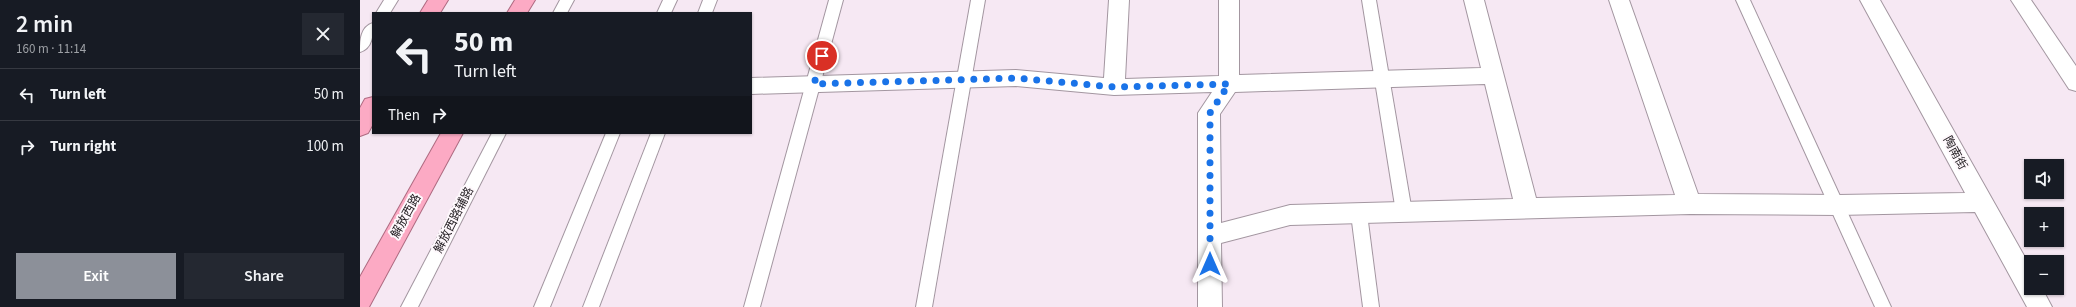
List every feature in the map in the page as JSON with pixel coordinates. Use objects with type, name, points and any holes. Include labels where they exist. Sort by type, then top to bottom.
[{"type":"highway","points":[[431,12],[438,0]]},
{"type":"highway","points":[[518,12],[524,0]]},
{"type":"highway","points":[[360,127],[372,108]]},
{"type":"highway","name":"解放西路","points":[[360,300],[451,134]]},
{"type":"street","points":[[1114,87],[1119,0]]},
{"type":"street","points":[[1210,307],[1210,113],[1229,84],[1229,0]]},
{"type":"street","points":[[1474,0],[1527,209]]},
{"type":"street","points":[[1619,0],[1690,204]]},
{"type":"street","name":"陶南街","points":[[1870,0],[2040,307]]},
{"type":"street","points":[[2021,0],[2076,82]]},
{"type":"street","points":[[752,86],[1016,78],[1114,87],[1493,76]]},
{"type":"street","points":[[1210,236],[1290,216],[1690,204],[1838,205],[1982,202]]},
{"type":"lane","points":[[384,12],[391,0]]},
{"type":"lane","points":[[561,12],[567,0]]},
{"type":"lane","points":[[664,12],[670,0]]},
{"type":"lane","points":[[705,12],[710,0]]},
{"type":"lane","points":[[752,307],[836,0]]},
{"type":"lane","points":[[924,307],[978,0]]},
{"type":"lane","points":[[1369,0],[1404,212]]},
{"type":"lane","points":[[1743,0],[1838,205],[1882,307]]},
{"type":"lane","points":[[360,48],[372,30]]},
{"type":"lane","name":"解放西路辅路","points":[[409,307],[498,134]]},
{"type":"lane","points":[[542,307],[613,134]]},
{"type":"lane","points":[[591,307],[658,134]]},
{"type":"lane","points":[[1359,214],[1371,307]]},
{"type":"route","points":[[822,56],[814,84],[1016,78],[1114,87],[1229,84],[1210,113],[1210,264]]}]
